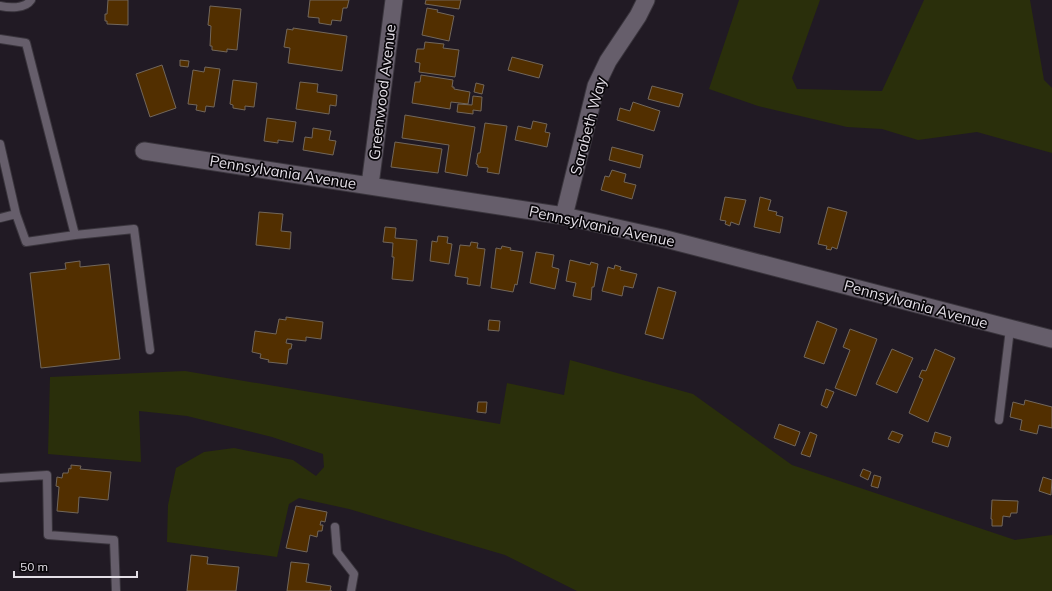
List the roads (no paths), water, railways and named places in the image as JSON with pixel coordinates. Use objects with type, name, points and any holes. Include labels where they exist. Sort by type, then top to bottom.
[{"type":"street","name":"Greenwood Avenue","points":[[370,185],[394,0]]},
{"type":"street","name":"Sarabeth Way","points":[[564,216],[596,86],[608,60],[638,16],[646,0]]},
{"type":"street","name":"Pennsylvania Avenue","points":[[144,151],[564,216],[662,238],[1052,339]]},
{"type":"lane","points":[[0,6],[20,6],[29,3],[31,0]]},
{"type":"lane","points":[[0,39],[26,43],[75,235]]},
{"type":"lane","points":[[0,144],[16,214],[26,242],[134,229],[150,350]]},
{"type":"lane","points":[[0,218],[16,214]]},
{"type":"lane","points":[[999,420],[1010,329]]},
{"type":"lane","points":[[0,478],[47,475],[48,535],[114,540],[116,591]]},
{"type":"lane","points":[[335,528],[337,552],[354,574],[351,591]]}]
